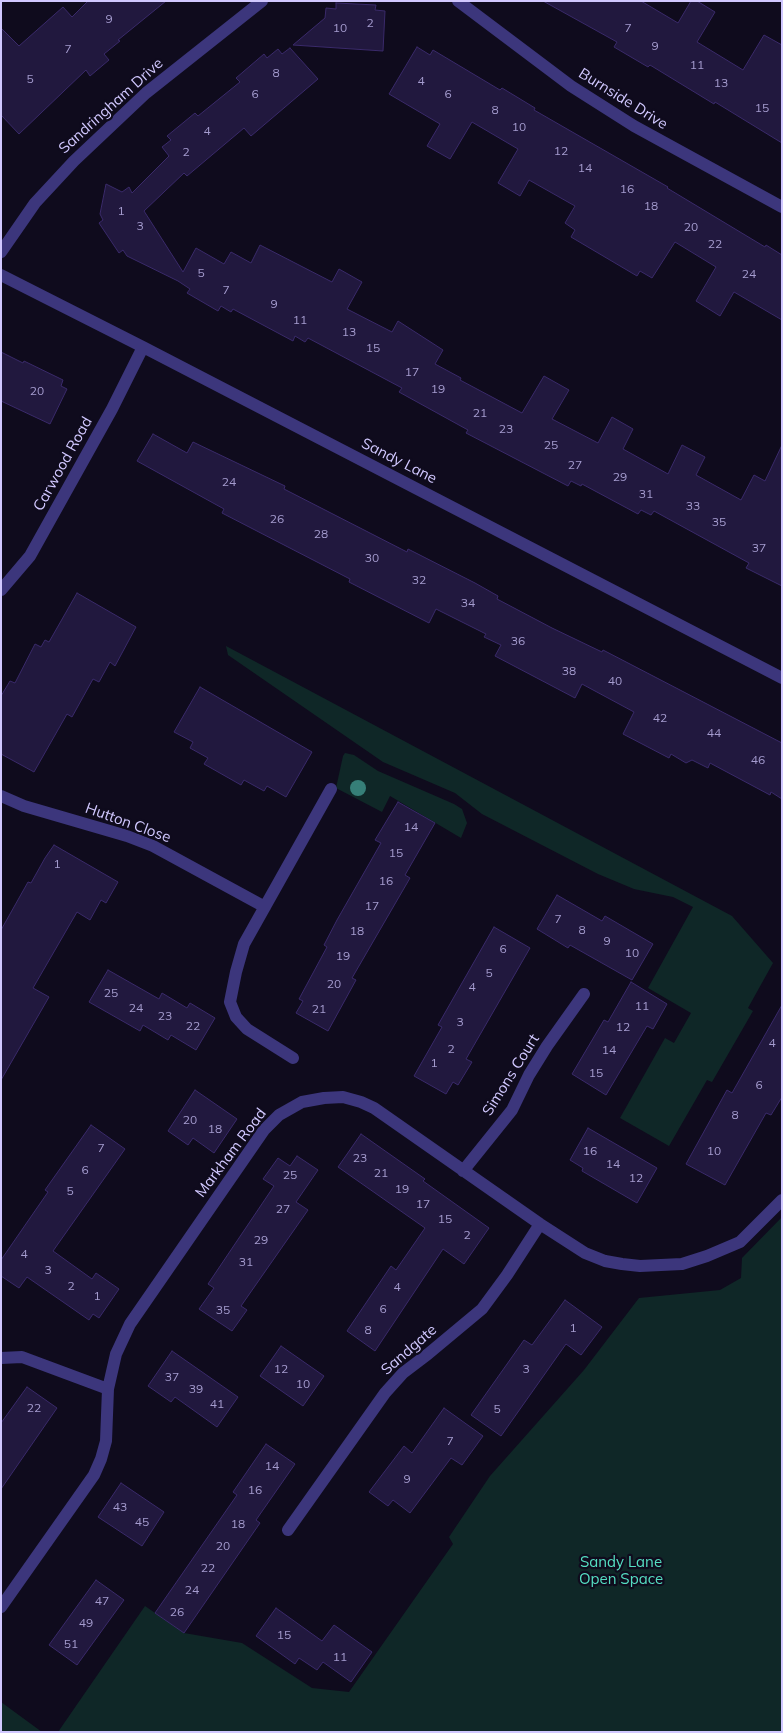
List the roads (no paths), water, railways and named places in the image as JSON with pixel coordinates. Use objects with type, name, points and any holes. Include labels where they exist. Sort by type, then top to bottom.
[{"type":"street","name":"Sandringham Drive","points":[[1,252],[35,203],[74,161],[146,93],[262,1]]},
{"type":"street","name":"Burnside Drive","points":[[458,1],[571,86],[634,126],[782,208]]},
{"type":"street","name":"Sandy Lane","points":[[1,275],[782,678]]},
{"type":"street","name":"Carwood Road","points":[[1,590],[30,556],[103,426],[143,347]]},
{"type":"street","points":[[293,1058],[247,1028],[236,1017],[230,1002],[244,944],[331,790]]},
{"type":"street","name":"Hutton Close","points":[[1,796],[24,806],[127,836],[153,846],[265,906]]},
{"type":"street","name":"Simons Court","points":[[464,1171],[512,1110],[529,1075],[547,1046],[584,994]]},
{"type":"street","name":"Markham Road","points":[[1,1607],[88,1483],[101,1459],[106,1441],[108,1389],[116,1354],[130,1324],[264,1130],[279,1115],[302,1102],[343,1097],[374,1108],[540,1224],[585,1253],[605,1261],[640,1266],[682,1264],[707,1256],[740,1242],[782,1200]]},
{"type":"street","name":"Sandgate","points":[[288,1530],[385,1394],[403,1373],[482,1309],[540,1224]]},
{"type":"street","points":[[1,1358],[22,1357],[108,1389]]},
{"type":"park label","name":"Sandy Lane Open Space","points":[[621,1570]]}]
